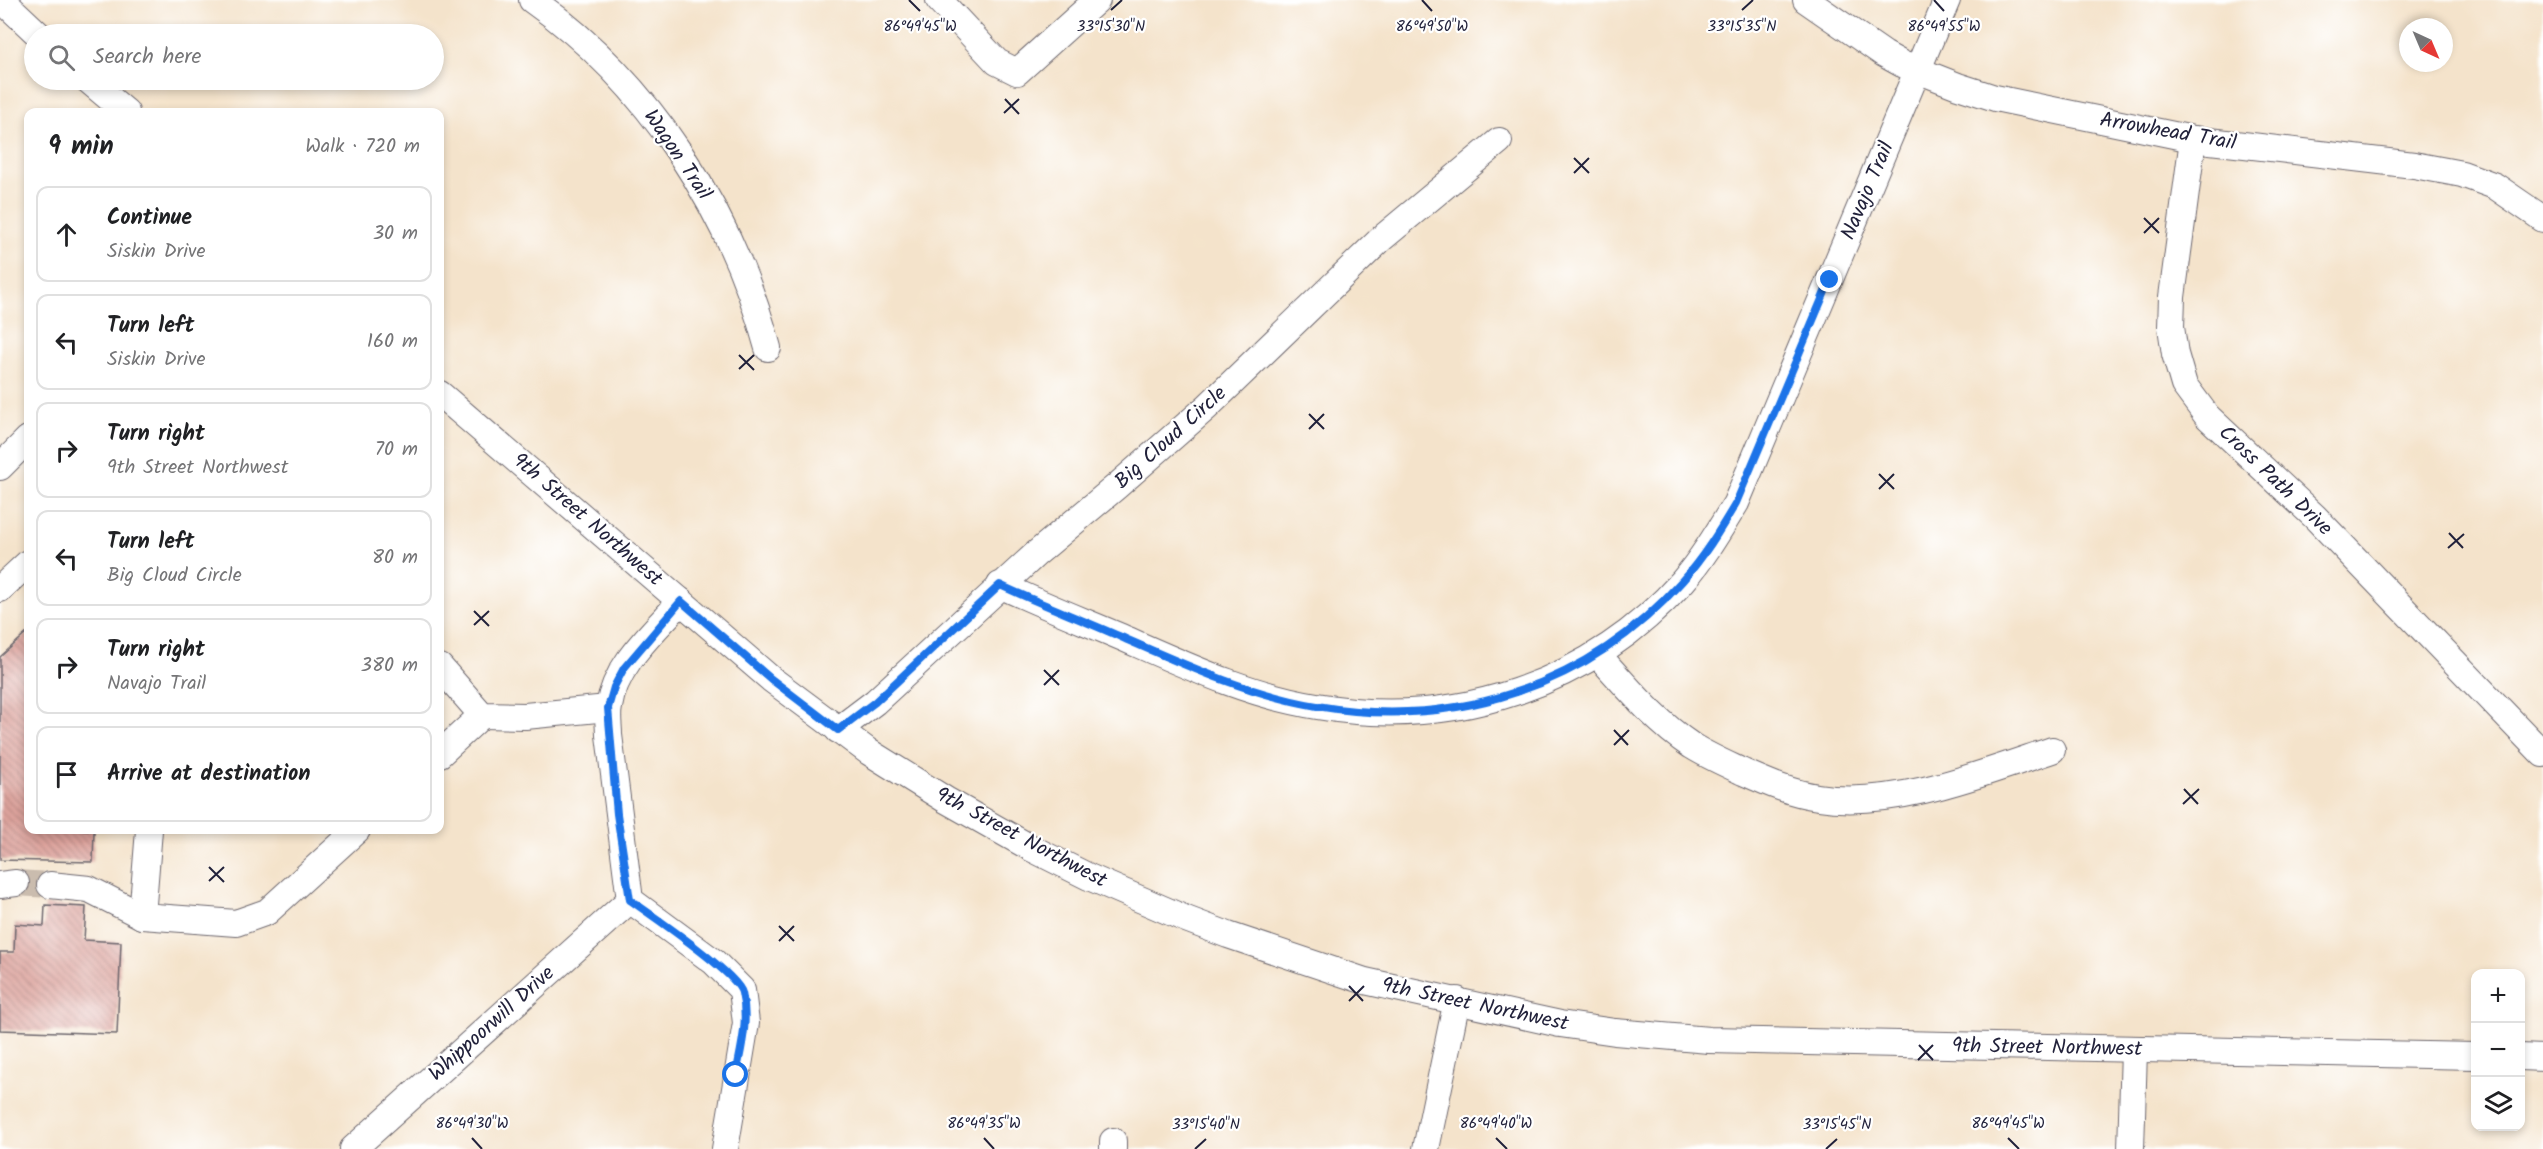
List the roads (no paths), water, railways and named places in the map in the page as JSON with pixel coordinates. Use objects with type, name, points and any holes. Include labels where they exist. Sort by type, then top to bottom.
[{"type":"street","points":[[2,0],[28,24]]},
{"type":"street","name":"Wagon Trail","points":[[532,0],[564,25],[615,72],[664,131],[724,229],[759,316],[768,348]]},
{"type":"street","points":[[939,0],[997,62],[1017,72],[1097,0]]},
{"type":"street","name":"Arrowhead Trail","points":[[1806,0],[1884,54],[1958,86],[1995,98],[2193,139],[2414,165],[2462,174],[2495,186],[2543,219]]},
{"type":"street","name":"Navajo Trail","points":[[1000,585],[1043,606],[1214,677],[1286,699],[1353,711],[1385,713],[1432,711],[1470,705],[1530,689],[1598,655],[1637,624],[1682,582],[1717,534],[1736,503],[1947,0]]},
{"type":"street","points":[[100,90],[121,108]]},
{"type":"street","name":"Cross Path Drive","points":[[2193,139],[2172,297],[2171,327],[2175,354],[2184,385],[2206,416],[2315,517],[2543,754]]},
{"type":"street","name":"Big Cloud Circle","points":[[838,730],[875,702],[1000,585],[1207,407],[1381,239],[1499,141]]},
{"type":"street","name":"9th Street Northwest","points":[[444,397],[771,679],[838,730],[946,800],[1089,877],[1228,935],[1354,978],[1560,1024],[1615,1032],[1708,1040],[2471,1056]]},
{"type":"street","points":[[0,589],[24,567]]},
{"type":"street","points":[[681,601],[624,668],[614,687],[608,708],[617,814],[630,900],[714,962],[742,990],[746,1023],[725,1149]]},
{"type":"street","points":[[1598,655],[1640,701],[1692,746],[1778,788],[1818,797],[1867,799],[1930,789],[2052,750]]},
{"type":"street","points":[[444,672],[482,715]]},
{"type":"street","points":[[444,750],[482,715],[525,716],[608,708]]},
{"type":"street","points":[[142,916],[149,834]]},
{"type":"street","points":[[50,885],[89,889],[142,916],[236,923],[267,912],[353,834]]},
{"type":"street","name":"Whippoorwill Drive","points":[[353,1149],[630,900]]},
{"type":"street","points":[[1426,1149],[1457,1000]]},
{"type":"street","points":[[2131,1149],[2134,1050]]},
{"type":"street","points":[[2525,1057],[2543,1058]]},
{"type":"tunnel","points":[[16,883],[50,885]]}]
